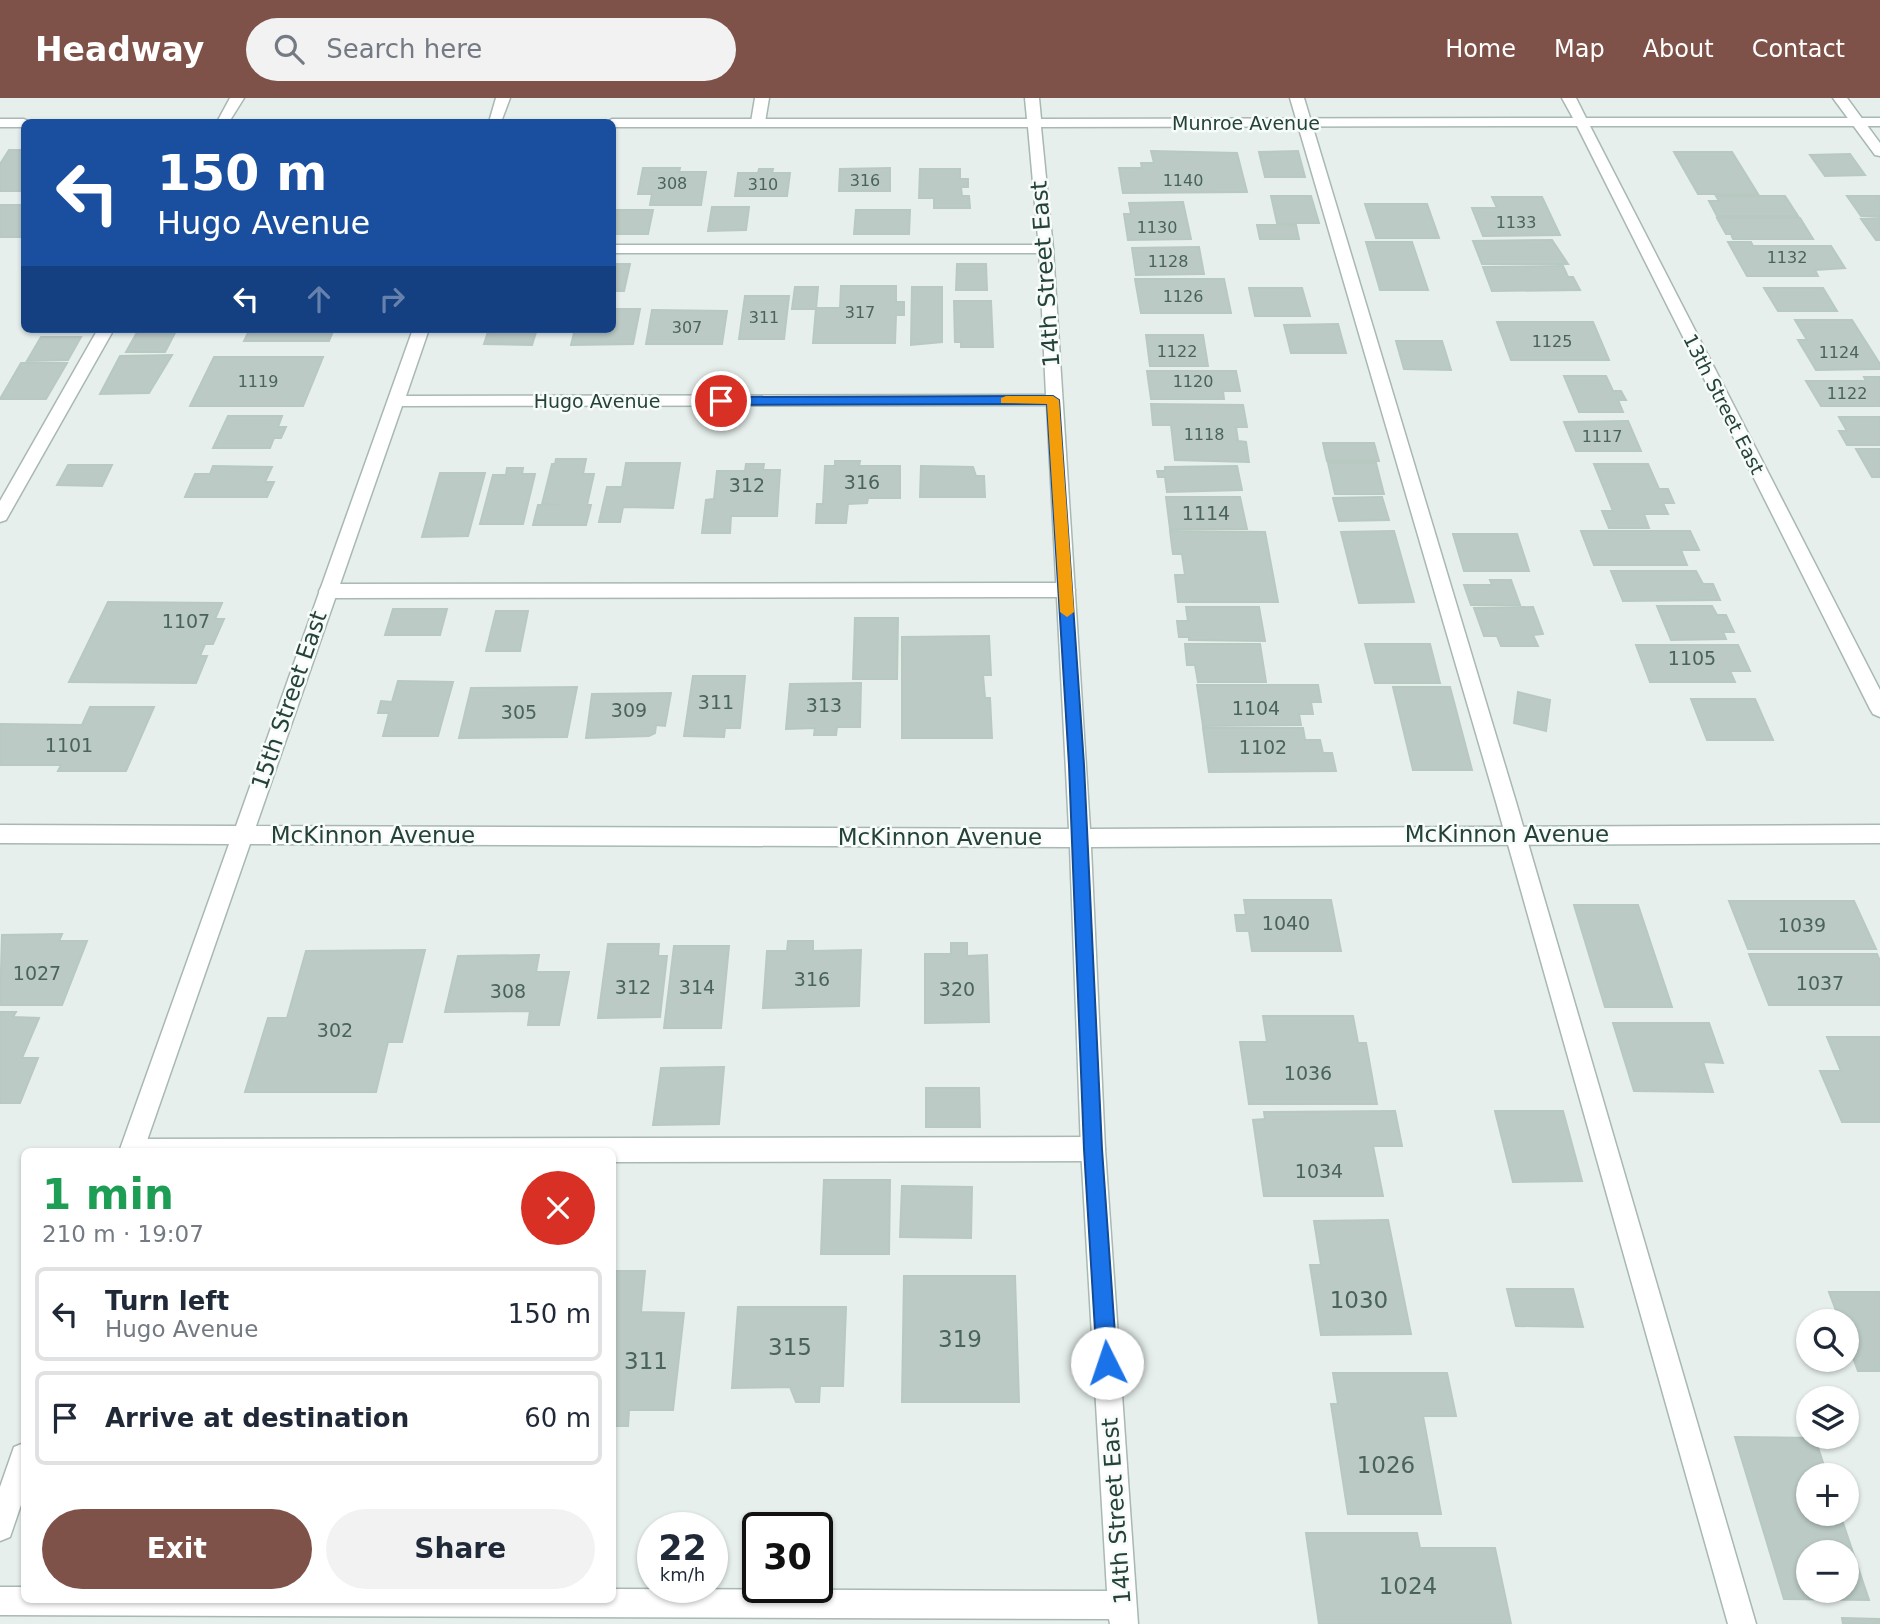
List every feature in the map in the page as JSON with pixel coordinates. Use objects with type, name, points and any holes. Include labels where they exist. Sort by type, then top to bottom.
[{"type":"street","points":[[225,119],[237,98]]},
{"type":"street","points":[[496,119],[503,98]]},
{"type":"street","points":[[758,122],[762,98]]},
{"type":"street","name":"14th Street East","points":[[1032,98],[1046,249],[1081,838],[1093,1149],[1123,1614]]},
{"type":"street","points":[[1297,98],[1514,834],[1742,1624]]},
{"type":"street","name":"13th Street East","points":[[1569,98],[1880,709]]},
{"type":"street","points":[[1840,98],[1880,152]]},
{"type":"street","name":"Munroe Avenue","points":[[616,122],[1880,122]]},
{"type":"street","points":[[0,123],[21,123]]},
{"type":"street","points":[[616,250],[1046,249]]},
{"type":"street","points":[[0,516],[104,333]]},
{"type":"street","name":"15th Street East","points":[[133,1148],[420,333]]},
{"type":"street","name":"Hugo Avenue","points":[[394,401],[1053,400]]},
{"type":"street","points":[[328,591],[1066,590]]},
{"type":"street","name":"McKinnon Avenue","points":[[0,834],[1081,838],[1880,834]]},
{"type":"street","points":[[616,1150],[1093,1149]]},
{"type":"street","points":[[0,1527],[21,1466]]},
{"type":"street","points":[[0,1601],[21,1601]]},
{"type":"street","points":[[173,1603],[1123,1614]]},
{"type":"building","points":[[9,150],[21,150],[21,191],[0,191],[0,164]]},
{"type":"building","points":[[1151,151],[1237,153],[1247,192],[1123,193],[1119,168],[1142,168],[1141,163],[1154,163]]},
{"type":"building","points":[[1298,151],[1305,177],[1265,177],[1259,152]]},
{"type":"building","points":[[1674,152],[1732,152],[1758,194],[1698,194]]},
{"type":"building","points":[[1850,154],[1865,175],[1825,176],[1810,155]]},
{"type":"building","points":[[643,168],[680,168],[679,172],[706,172],[701,205],[650,205],[652,194],[638,194]]},
{"type":"building","points":[[890,168],[890,191],[839,191],[840,169]]},
{"type":"building","points":[[759,169],[773,169],[772,173],[790,173],[787,196],[735,196],[738,173],[758,173]]},
{"type":"building","points":[[920,169],[960,169],[960,179],[968,179],[968,187],[961,187],[962,196],[969,196],[970,208],[934,208],[934,198],[919,198]]},
{"type":"building","points":[[1271,196],[1311,196],[1319,223],[1277,223]]},
{"type":"building","points":[[1716,196],[1785,196],[1798,216],[1717,216],[1709,201],[1719,201]]},
{"type":"building","points":[[1847,196],[1880,196],[1880,216],[1861,216]]},
{"type":"building","points":[[1492,197],[1542,197],[1560,235],[1483,236],[1472,208],[1497,208]]},
{"type":"building","points":[[1183,202],[1191,239],[1128,240],[1124,214],[1131,214],[1129,203]]},
{"type":"building","points":[[1365,204],[1427,204],[1439,238],[1376,238]]},
{"type":"building","points":[[0,205],[21,205],[21,237],[0,237]]},
{"type":"building","points":[[712,207],[749,207],[746,230],[708,231]]},
{"type":"building","points":[[616,210],[653,210],[648,234],[616,234]]},
{"type":"building","points":[[856,210],[910,210],[909,234],[854,234]]},
{"type":"building","points":[[1717,218],[1800,218],[1813,239],[1733,239],[1731,234],[1726,234]]},
{"type":"building","points":[[1880,218],[1880,240],[1876,240],[1861,219]]},
{"type":"building","points":[[1257,225],[1296,225],[1299,239],[1260,239]]},
{"type":"building","points":[[1552,240],[1568,264],[1482,264],[1473,241]]},
{"type":"building","points":[[1366,242],[1412,242],[1428,290],[1380,290]]},
{"type":"building","points":[[1728,242],[1751,242],[1753,246],[1831,246],[1845,268],[1815,270],[1818,276],[1747,276]]},
{"type":"building","points":[[1199,247],[1204,274],[1136,275],[1132,248]]},
{"type":"building","points":[[616,264],[630,264],[624,291],[616,291]]},
{"type":"building","points":[[957,264],[986,264],[987,290],[956,290]]},
{"type":"building","points":[[1563,266],[1568,277],[1573,277],[1580,290],[1492,291],[1483,267]]},
{"type":"building","points":[[1135,279],[1224,279],[1231,313],[1141,313]]},
{"type":"building","points":[[841,286],[896,286],[896,302],[904,302],[904,315],[896,315],[895,343],[813,343],[816,308],[840,308]]},
{"type":"building","points":[[795,287],[818,287],[816,309],[792,309]]},
{"type":"building","points":[[912,287],[942,287],[942,342],[911,345]]},
{"type":"building","points":[[1249,288],[1302,288],[1310,316],[1255,316]]},
{"type":"building","points":[[1764,288],[1823,288],[1837,311],[1778,311]]},
{"type":"building","points":[[745,296],[789,296],[784,339],[739,339]]},
{"type":"building","points":[[954,301],[991,301],[993,347],[961,347],[961,342],[955,342]]},
{"type":"building","points":[[616,309],[640,309],[633,344],[571,345],[574,333],[616,333]]},
{"type":"building","points":[[652,310],[727,311],[722,344],[646,344]]},
{"type":"building","points":[[1795,320],[1852,320],[1880,364],[1880,369],[1816,370],[1798,340],[1807,340]]},
{"type":"building","points":[[1497,322],[1593,322],[1609,360],[1511,360]]},
{"type":"building","points":[[1338,324],[1346,353],[1291,353],[1284,325]]},
{"type":"building","points":[[137,333],[175,333],[165,352],[126,352]]},
{"type":"building","points":[[248,333],[332,333],[329,341],[244,341]]},
{"type":"building","points":[[488,333],[536,333],[532,345],[484,344]]},
{"type":"building","points":[[1146,335],[1203,335],[1208,366],[1150,366]]},
{"type":"building","points":[[41,337],[81,337],[68,360],[27,361]]},
{"type":"building","points":[[1396,341],[1442,341],[1451,370],[1404,369]]},
{"type":"building","points":[[172,355],[149,393],[100,394],[120,356]]},
{"type":"building","points":[[214,357],[323,357],[303,406],[190,406]]},
{"type":"building","points":[[21,363],[67,363],[46,399],[0,399]]},
{"type":"building","points":[[1147,371],[1236,371],[1240,391],[1223,391],[1224,399],[1151,399]]},
{"type":"building","points":[[1564,376],[1606,376],[1613,391],[1621,391],[1626,400],[1618,400],[1623,412],[1579,412]]},
{"type":"building","points":[[1864,377],[1880,377],[1880,406],[1821,406],[1806,381],[1866,381]]},
{"type":"building","points":[[1151,404],[1243,405],[1247,427],[1236,427],[1238,441],[1246,442],[1249,462],[1175,460],[1171,425],[1153,425]]},
{"type":"building","points":[[228,416],[282,416],[278,427],[286,427],[281,438],[274,438],[270,448],[213,448]]},
{"type":"building","points":[[1839,417],[1880,417],[1880,445],[1847,445],[1839,431],[1847,431]]},
{"type":"building","points":[[1628,421],[1641,451],[1576,451],[1564,422]]},
{"type":"building","points":[[1323,443],[1374,443],[1379,461],[1327,461]]},
{"type":"building","points":[[1856,449],[1880,449],[1880,477],[1872,477]]},
{"type":"building","points":[[556,459],[586,459],[583,474],[594,474],[587,505],[591,505],[586,525],[533,525],[538,505],[560,505],[542,504],[552,464],[555,464]]},
{"type":"building","points":[[835,461],[860,461],[859,466],[900,466],[900,498],[868,498],[867,503],[848,504],[846,523],[816,523],[817,504],[823,504],[825,466],[835,466]]},
{"type":"building","points":[[626,463],[680,463],[673,508],[623,507],[620,522],[599,522],[607,487],[622,487]]},
{"type":"building","points":[[1328,463],[1376,463],[1384,494],[1335,494]]},
{"type":"building","points":[[746,464],[764,464],[763,470],[780,470],[777,516],[731,516],[730,533],[702,533],[706,500],[714,499],[717,471],[745,471]]},
{"type":"building","points":[[1594,464],[1648,464],[1659,489],[1668,489],[1674,503],[1663,503],[1668,514],[1644,514],[1649,528],[1609,528],[1602,511],[1613,511]]},
{"type":"building","points":[[68,465],[112,465],[102,486],[57,485]]},
{"type":"building","points":[[213,466],[272,467],[265,482],[274,482],[267,497],[185,497],[195,474],[210,474]]},
{"type":"building","points":[[921,466],[973,467],[976,476],[984,476],[985,497],[920,497]]},
{"type":"building","points":[[1237,466],[1242,490],[1167,492],[1165,477],[1158,477],[1157,471],[1165,471],[1165,467]]},
{"type":"building","points":[[507,468],[523,468],[522,474],[535,474],[523,524],[480,524],[493,475],[506,475]]},
{"type":"building","points":[[440,473],[485,473],[468,536],[422,537]]},
{"type":"building","points":[[1166,497],[1240,497],[1247,529],[1170,529]]},
{"type":"building","points":[[1382,497],[1389,520],[1339,521],[1333,498]]},
{"type":"building","points":[[1170,531],[1265,532],[1278,602],[1178,602],[1175,575],[1185,575],[1182,554],[1173,554]]},
{"type":"building","points":[[1394,531],[1414,602],[1359,603],[1341,532]]},
{"type":"building","points":[[1581,531],[1690,531],[1699,550],[1681,550],[1687,565],[1594,565]]},
{"type":"building","points":[[1453,534],[1517,534],[1529,571],[1464,571]]},
{"type":"building","points":[[1611,571],[1696,571],[1703,584],[1713,584],[1720,600],[1623,601]]},
{"type":"building","points":[[1490,580],[1511,580],[1520,605],[1471,605],[1464,585],[1492,585]]},
{"type":"building","points":[[108,602],[222,603],[215,619],[224,619],[213,644],[205,644],[200,656],[207,656],[196,683],[69,682]]},
{"type":"building","points":[[1657,606],[1712,606],[1717,615],[1726,615],[1734,632],[1723,632],[1726,639],[1671,640]]},
{"type":"building","points":[[1186,607],[1259,607],[1265,641],[1189,640],[1189,637],[1179,637],[1177,621],[1188,621]]},
{"type":"building","points":[[1533,607],[1543,634],[1533,635],[1538,646],[1501,646],[1497,636],[1484,636],[1474,608]]},
{"type":"building","points":[[393,609],[447,609],[440,635],[385,635]]},
{"type":"building","points":[[496,611],[528,611],[520,651],[486,651]]},
{"type":"building","points":[[855,618],[898,618],[897,679],[853,679]]},
{"type":"building","points":[[989,636],[991,675],[983,675],[985,698],[990,698],[992,738],[902,738],[902,637]]},
{"type":"building","points":[[1185,644],[1260,644],[1266,682],[1198,682],[1195,665],[1187,665]]},
{"type":"building","points":[[1365,644],[1430,644],[1440,683],[1375,683]]},
{"type":"building","points":[[1636,645],[1738,645],[1750,671],[1730,671],[1735,682],[1650,682]]},
{"type":"building","points":[[693,676],[745,676],[740,728],[725,728],[724,737],[684,736]]},
{"type":"building","points":[[398,681],[453,682],[438,736],[383,736],[389,713],[378,713],[381,701],[392,702]]},
{"type":"building","points":[[861,683],[860,727],[837,727],[836,735],[814,735],[815,728],[786,729],[790,684]]},
{"type":"building","points":[[1197,685],[1318,685],[1321,702],[1311,702],[1313,714],[1299,714],[1301,725],[1203,726]]},
{"type":"building","points":[[577,687],[567,737],[459,738],[471,688]]},
{"type":"building","points":[[1393,687],[1450,687],[1472,770],[1413,770]]},
{"type":"building","points":[[1518,692],[1550,700],[1546,731],[1514,723]]},
{"type":"building","points":[[671,693],[665,726],[656,725],[655,733],[649,736],[586,738],[592,694]]},
{"type":"building","points":[[1691,699],[1755,699],[1773,740],[1707,740]]},
{"type":"building","points":[[90,707],[154,707],[126,771],[58,771],[61,765],[0,765],[0,724],[82,725]]},
{"type":"building","points":[[1203,728],[1303,728],[1305,740],[1320,740],[1323,753],[1332,753],[1336,771],[1209,772]]},
{"type":"building","points":[[1244,900],[1331,900],[1341,951],[1252,951],[1249,931],[1237,931],[1235,915],[1246,915]]},
{"type":"building","points":[[1729,901],[1854,901],[1876,949],[1748,949]]},
{"type":"building","points":[[1574,905],[1638,905],[1672,1007],[1605,1007]]},
{"type":"building","points":[[62,934],[59,941],[87,941],[62,1005],[0,1005],[2,935]]},
{"type":"building","points":[[788,941],[813,941],[813,951],[861,950],[859,1006],[763,1008],[767,951],[787,951]]},
{"type":"building","points":[[951,943],[967,943],[967,956],[987,955],[989,1022],[925,1023],[925,954],[951,954]]},
{"type":"building","points":[[608,944],[659,944],[658,956],[667,956],[660,1017],[598,1018]]},
{"type":"building","points":[[674,946],[729,946],[721,1028],[664,1028]]},
{"type":"building","points":[[425,950],[402,1042],[388,1042],[376,1092],[245,1092],[268,1018],[287,1018],[306,951]]},
{"type":"building","points":[[1749,954],[1877,954],[1880,961],[1880,1005],[1769,1005]]},
{"type":"building","points":[[539,955],[536,972],[569,972],[559,1025],[528,1025],[530,1011],[445,1012],[458,956]]},
{"type":"building","points":[[0,1012],[16,1012],[13,1017],[39,1018],[22,1058],[38,1058],[20,1103],[0,1103]]},
{"type":"building","points":[[1263,1016],[1353,1016],[1358,1043],[1366,1043],[1377,1104],[1249,1104],[1240,1042],[1267,1042]]},
{"type":"building","points":[[1613,1023],[1709,1023],[1723,1063],[1703,1062],[1713,1092],[1634,1091]]},
{"type":"building","points":[[1827,1037],[1880,1037],[1880,1122],[1842,1122],[1820,1071],[1841,1071]]},
{"type":"building","points":[[724,1067],[719,1124],[653,1125],[661,1068]]},
{"type":"building","points":[[926,1088],[979,1088],[980,1127],[926,1127]]},
{"type":"building","points":[[1395,1111],[1402,1146],[1373,1146],[1383,1196],[1264,1196],[1253,1120],[1265,1119],[1264,1112]]},
{"type":"building","points":[[1495,1111],[1563,1111],[1582,1181],[1513,1182]]},
{"type":"building","points":[[824,1180],[890,1180],[889,1254],[821,1254]]},
{"type":"building","points":[[902,1186],[972,1187],[971,1238],[900,1237]]},
{"type":"building","points":[[1388,1220],[1411,1334],[1321,1335],[1310,1265],[1321,1265],[1314,1221]]},
{"type":"building","points":[[616,1271],[645,1271],[641,1312],[684,1313],[673,1410],[629,1410],[628,1426],[616,1426]]},
{"type":"building","points":[[904,1276],[1015,1276],[1019,1402],[902,1402]]},
{"type":"building","points":[[1507,1289],[1573,1289],[1583,1327],[1516,1326]]},
{"type":"building","points":[[1829,1292],[1880,1292],[1880,1371],[1859,1371],[1859,1309],[1835,1309]]},
{"type":"building","points":[[738,1307],[846,1307],[843,1386],[820,1386],[819,1402],[796,1402],[790,1387],[732,1388]]},
{"type":"building","points":[[1333,1373],[1447,1373],[1456,1416],[1423,1416],[1441,1514],[1348,1514],[1331,1404],[1338,1404]]},
{"type":"building","points":[[1735,1437],[1796,1438],[1796,1449],[1819,1449],[1823,1463],[1796,1463],[1796,1526],[1844,1526],[1849,1540],[1796,1540],[1796,1599],[1784,1599]]},
{"type":"building","points":[[1306,1533],[1417,1533],[1420,1548],[1495,1548],[1511,1624],[1319,1624]]},
{"type":"building","points":[[1859,1570],[1869,1600],[1859,1600]]},
{"type":"building","points":[[1842,1618],[1880,1619],[1880,1624],[1843,1624]]},
{"type":"slow traffic","points":[[1006,400],[1053,400],[1067,612]]},
{"type":"route","points":[[721,401],[1053,400],[1077,765],[1093,1149],[1107,1363]]}]
